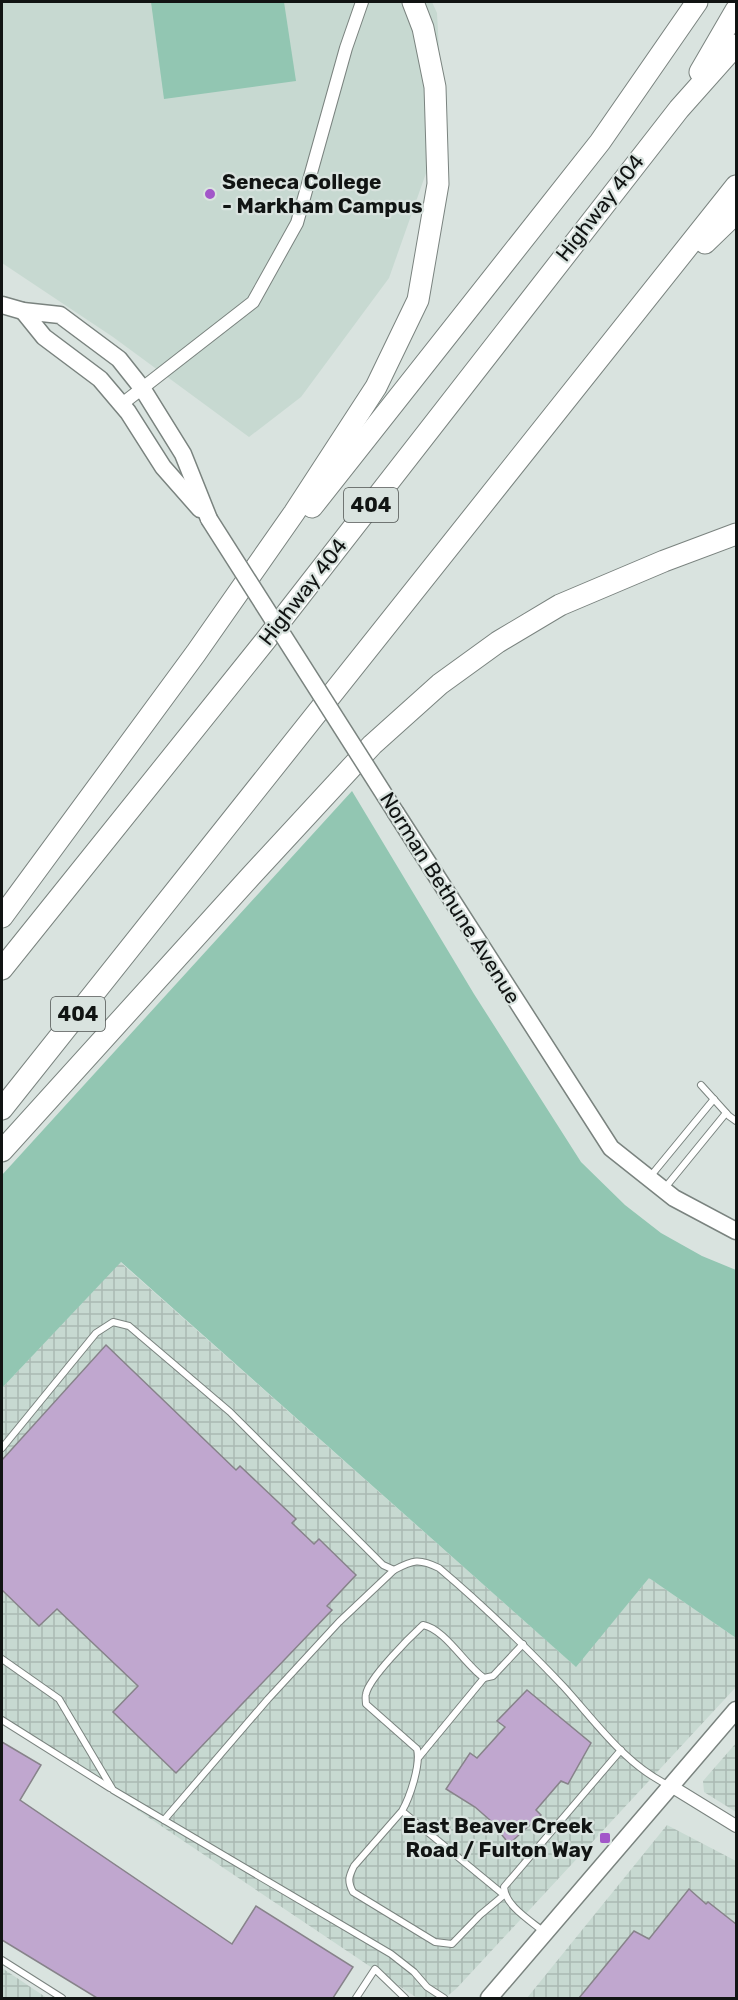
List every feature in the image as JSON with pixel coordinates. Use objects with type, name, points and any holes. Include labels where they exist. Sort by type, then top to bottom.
[{"type":"highway","points":[[2,917],[196,653],[294,513],[376,387],[418,300],[438,184],[435,87],[423,28],[413,2]]},
{"type":"highway","points":[[196,653],[600,142],[697,2]]},
{"type":"highway","points":[[679,109],[736,10]]},
{"type":"highway","name":"Highway 404","points":[[2,969],[266,641],[679,109],[736,45]]},
{"type":"highway","name":"404","points":[[2,1109],[736,186]]},
{"type":"highway","points":[[654,291],[736,213]]},
{"type":"highway","points":[[2,1151],[363,754],[440,684],[498,642],[560,605],[664,561],[736,534]]},
{"type":"street","points":[[122,404],[253,302],[297,223],[346,48],[362,2]]},
{"type":"street","name":"Norman Bethune Avenue","points":[[2,305],[23,311],[60,315],[119,359],[142,388],[183,454],[209,519]]},
{"type":"street","name":"Norman Bethune Avenue","points":[[23,311],[44,337],[100,380],[122,404],[163,467],[209,519],[611,1148],[674,1198],[736,1231]]},
{"type":"street","points":[[489,1998],[736,1710]]},
{"type":"street","points":[[670,1786],[736,1827]]},
{"type":"lane","points":[[701,1085],[736,1121]]},
{"type":"lane","points":[[649,1178],[714,1100]]},
{"type":"lane","points":[[663,1190],[726,1113]]},
{"type":"lane","points":[[2,1448],[96,1333],[113,1322],[129,1326],[230,1412],[383,1565],[394,1570]]},
{"type":"lane","points":[[164,1820],[268,1699],[339,1622],[394,1570],[410,1562],[425,1561],[439,1568],[523,1644],[621,1750],[651,1777],[670,1786]]},
{"type":"lane","points":[[419,1757],[417,1749],[366,1704],[365,1695],[370,1684],[392,1657],[423,1625],[431,1627],[460,1654],[474,1671],[484,1678]]},
{"type":"lane","points":[[504,1895],[480,1915],[452,1944],[444,1944],[435,1942],[353,1892],[349,1884],[349,1876],[354,1866],[408,1801],[419,1757],[484,1678],[493,1676],[523,1644]]},
{"type":"lane","points":[[2,1659],[58,1699],[112,1790]]},
{"type":"lane","points":[[2,1719],[112,1790],[391,1954],[414,1972],[427,1987],[444,1998]]},
{"type":"lane","points":[[504,1895],[504,1887],[512,1877],[621,1750]]},
{"type":"lane","points":[[402,1811],[504,1895],[544,1933]]},
{"type":"lane","points":[[2,1960],[62,1998]]},
{"type":"lane","points":[[357,1998],[375,1969],[405,1998]]},
{"type":"shaded area","name":"Seneca College - Markham Campus","points":[[2,2],[432,2],[437,13],[443,125],[389,278],[301,397],[249,437],[113,337],[2,263]]},
{"type":"shaded area","points":[[120,1262],[575,1666],[649,1578],[736,1638],[736,1687],[456,1989],[445,1998],[417,1998],[2,1719],[2,1388]]},
{"type":"shaded area","points":[[736,1743],[736,1812],[704,1792],[703,1781]]},
{"type":"shaded area","points":[[667,1825],[736,1861],[736,1998],[527,1998]]},
{"type":"shaded area","points":[[2,1968],[47,1998],[2,1998]]},
{"type":"green space","points":[[151,2],[284,2],[296,81],[164,99]]},
{"type":"green space","points":[[352,791],[474,994],[581,1162],[625,1205],[661,1233],[702,1256],[736,1270],[736,1638],[649,1578],[576,1667],[121,1262],[2,1388],[2,1175]]},
{"type":"building","points":[[106,1345],[236,1470],[240,1466],[296,1519],[292,1523],[314,1544],[319,1539],[356,1575],[327,1606],[332,1610],[176,1773],[113,1712],[138,1686],[57,1609],[39,1626],[2,1590],[2,1460]]},
{"type":"building","points":[[527,1690],[591,1743],[568,1784],[561,1781],[536,1810],[541,1815],[509,1844],[491,1821],[475,1807],[446,1789],[470,1753],[477,1758],[505,1727],[497,1721]]},
{"type":"building","points":[[2,1742],[41,1765],[20,1800],[232,1944],[256,1906],[353,1967],[333,1998],[97,1998],[2,1940]]},
{"type":"building","points":[[689,1889],[706,1904],[708,1902],[736,1924],[736,1998],[579,1998],[634,1931],[649,1939]]},
{"type":"place","name":"Seneca College - Markham Campus","points":[[210,194]]},
{"type":"place","name":"East Beaver Creek Road / Fulton Way","points":[[605,1838]]}]
